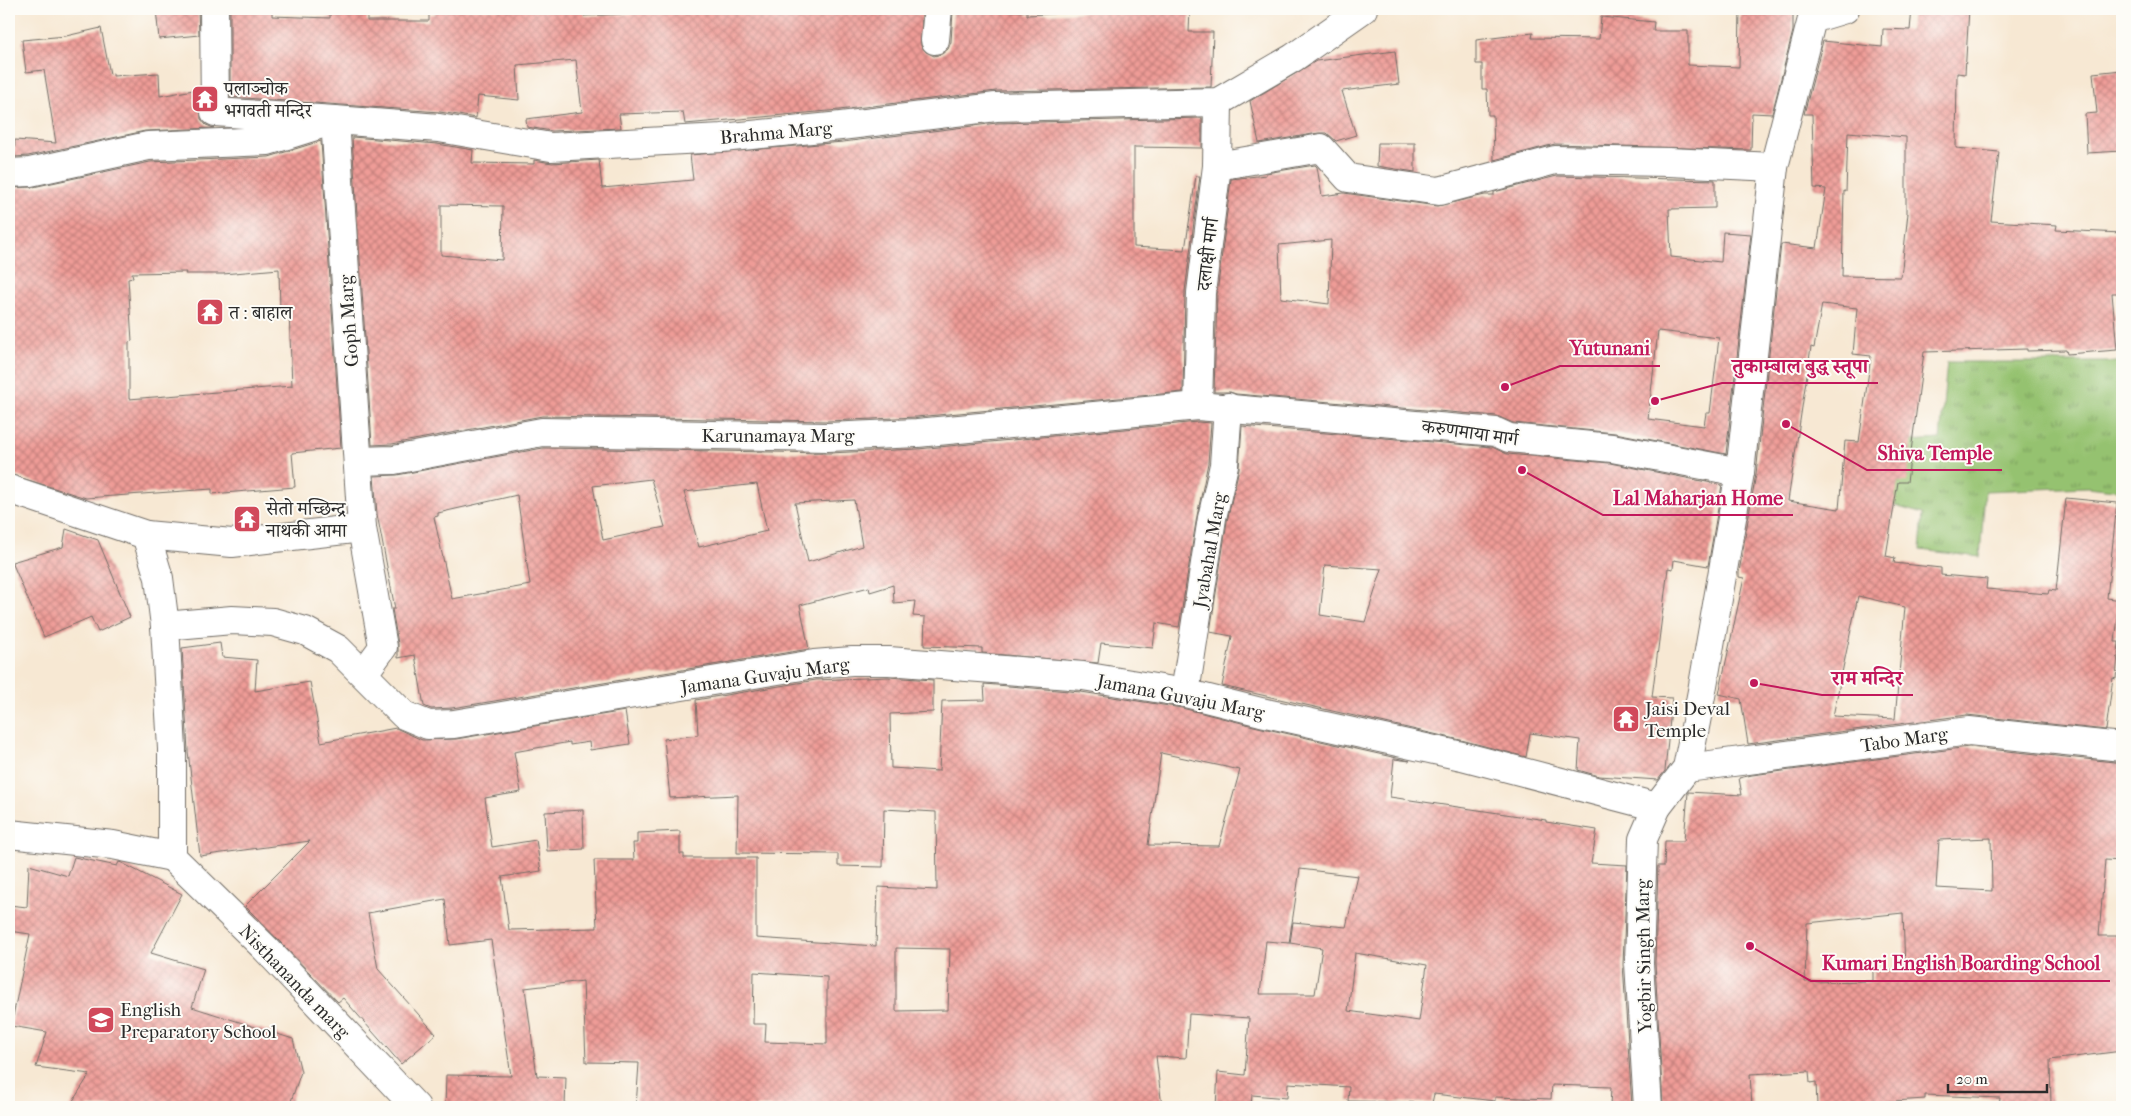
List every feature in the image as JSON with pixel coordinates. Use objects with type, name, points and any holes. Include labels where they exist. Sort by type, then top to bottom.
[{"type":"street","points":[[214,9],[215,112],[335,120]]},
{"type":"street","points":[[935,40],[938,9]]},
{"type":"street","points":[[1218,102],[1293,58],[1364,9]]},
{"type":"street","points":[[1687,768],[1740,472],[1774,167],[1812,19],[1845,9]]},
{"type":"street","name":"Brahma Marg","points":[[335,120],[439,128],[552,147],[722,138],[996,107],[1218,102]]},
{"type":"street","name":"दलाक्षी मार्ग","points":[[1198,406],[1202,293],[1217,166],[1218,102]]},
{"type":"street","points":[[9,173],[30,172],[148,146],[268,140],[335,120]]},
{"type":"street","name":"Goph Marg","points":[[335,120],[362,528],[383,647],[364,673]]},
{"type":"street","points":[[1217,166],[1321,148],[1348,178],[1439,191],[1555,160],[1669,162],[1774,167]]},
{"type":"street","name":"Karunamaya Marg","points":[[358,461],[394,460],[542,432],[838,436],[917,433],[1198,406]]},
{"type":"street","name":"करुणमाया मार्ग","points":[[1198,406],[1228,407],[1496,432],[1510,438],[1612,448],[1740,472]]},
{"type":"street","name":"Jyabahal Marg","points":[[1185,693],[1212,518],[1224,465],[1228,407]]},
{"type":"street","points":[[9,489],[146,535],[232,543],[362,528]]},
{"type":"street","points":[[9,834],[113,845],[172,857],[172,749],[165,626],[159,578],[146,535]]},
{"type":"street","name":"Jamana Guvaju Marg","points":[[165,626],[232,620],[273,622],[305,631],[338,649],[404,715],[428,725],[454,724],[814,664],[889,661],[1083,676],[1185,693],[1261,712],[1462,756],[1656,807]]},
{"type":"street","name":"Tabo Marg","points":[[1687,768],[1775,758],[1926,735],[1969,731],[2122,747]]},
{"type":"street","name":"Yogbir Singh Marg","points":[[1648,1107],[1639,963],[1643,839],[1656,807],[1687,768]]},
{"type":"street","name":"Nisthananda marg","points":[[172,857],[264,948],[416,1107]]},
{"type":"green space","points":[[1947,362],[2122,362],[2122,491],[2088,487],[1985,491],[1980,557],[1920,550],[1923,514],[1874,500],[1878,443],[1940,439]]},
{"type":"building","points":[[156,9],[198,9],[199,35],[159,39]]},
{"type":"building","points":[[230,9],[272,9],[272,16],[330,18],[330,9],[367,9],[367,21],[429,21],[429,14],[435,14],[435,9],[583,9],[584,16],[680,11],[680,9],[915,9],[915,14],[922,14],[921,46],[926,52],[934,56],[942,54],[948,49],[951,42],[953,11],[1027,11],[1027,15],[1104,11],[1104,9],[1190,9],[1189,32],[1213,32],[1211,87],[996,91],[839,110],[685,124],[683,112],[619,114],[621,128],[552,131],[527,127],[526,119],[582,112],[576,60],[517,65],[519,100],[478,96],[476,118],[440,112],[230,97]]},
{"type":"building","points":[[1740,9],[1793,9],[1793,31],[1772,114],[1752,113],[1751,150],[1555,144],[1494,160],[1493,115],[1488,115],[1487,89],[1482,89],[1482,64],[1476,64],[1476,40],[1533,33],[1532,38],[1599,39],[1601,17],[1654,22],[1653,31],[1688,31],[1688,65],[1739,67]]},
{"type":"building","points":[[1912,9],[1969,9],[1965,74],[1957,73],[1956,148],[1999,152],[1991,221],[2057,225],[2056,230],[2122,233],[2122,293],[2112,293],[2117,350],[2067,354],[2066,350],[2027,351],[2027,349],[1924,352],[1907,482],[1898,482],[1886,556],[1895,558],[1894,563],[1941,568],[1941,575],[1987,579],[1986,589],[2048,594],[2049,590],[2056,591],[2066,498],[2117,503],[2107,598],[2120,600],[2115,642],[2119,642],[2116,679],[2113,678],[2106,730],[1967,715],[1748,744],[1741,699],[1719,694],[1744,578],[1739,577],[1739,572],[1756,474],[1781,244],[1817,248],[1826,189],[1814,188],[1812,114],[1804,114],[1823,41],[1882,47],[1883,29],[1910,30]],"holes":[[[1848,132],[1906,137],[1906,213],[1908,213],[1901,277],[1842,276],[1844,191],[1846,192]],[[1822,304],[1857,308],[1853,354],[1871,356],[1859,442],[1845,441],[1839,509],[1788,501],[1811,347],[1814,348]],[[1858,596],[1905,607],[1895,719],[1833,716]]]},
{"type":"building","points":[[101,28],[110,74],[113,73],[113,76],[159,73],[160,96],[199,89],[201,119],[206,125],[214,128],[145,131],[28,156],[14,157],[15,140],[56,143],[44,70],[26,72],[22,40],[66,36]]},
{"type":"building","points":[[1395,51],[1399,84],[1342,91],[1356,135],[1336,141],[1327,133],[1319,133],[1259,143],[1250,101],[1316,61]]},
{"type":"building","points":[[2122,70],[2122,151],[2087,153],[2085,114],[2097,113],[2093,73]]},
{"type":"building","points":[[1202,118],[1202,148],[1134,147],[1134,247],[1185,250],[1196,176],[1200,176],[1185,291],[1183,392],[916,417],[828,421],[542,416],[392,444],[372,445],[352,137],[437,144],[473,150],[472,163],[534,164],[534,160],[552,163],[599,160],[602,188],[693,180],[690,155],[843,142],[997,123]],"holes":[[[441,205],[503,206],[502,260],[441,255]]]},
{"type":"building","points":[[321,141],[341,448],[292,453],[295,487],[212,494],[212,489],[86,498],[9,474],[9,188],[33,187],[150,162],[269,157]],"holes":[[[279,269],[280,311],[289,311],[292,386],[129,399],[129,342],[132,341],[128,279],[133,278],[132,273],[186,272],[185,274],[223,274]]]},
{"type":"building","points":[[1378,143],[1415,143],[1415,172],[1377,166]]},
{"type":"building","points":[[1315,165],[1317,167],[1322,196],[1344,193],[1437,206],[1485,195],[1494,195],[1494,192],[1557,176],[1715,180],[1715,208],[1669,209],[1671,257],[1721,262],[1723,232],[1751,234],[1726,454],[1615,433],[1513,423],[1497,416],[1214,392],[1217,294],[1231,179],[1266,175],[1266,173]],"holes":[[[1331,240],[1329,304],[1281,298],[1279,245]],[[1658,331],[1719,338],[1710,413],[1706,413],[1704,426],[1648,419]]]},
{"type":"building","points":[[1198,422],[1211,423],[1208,463],[1197,516],[1179,627],[1156,623],[1153,648],[1101,643],[1098,663],[982,653],[982,648],[924,646],[925,617],[913,616],[915,601],[894,603],[893,585],[870,592],[869,587],[800,605],[809,649],[452,708],[431,709],[424,706],[415,655],[398,658],[398,644],[392,609],[395,609],[377,514],[374,476],[397,475],[543,448],[829,453],[918,449]],"holes":[[[651,479],[665,527],[603,540],[593,486]],[[757,484],[767,531],[699,547],[684,492]],[[517,495],[530,585],[452,599],[434,517],[438,516],[438,513]],[[854,500],[862,546],[808,562],[795,503]]]},
{"type":"building","points":[[1242,426],[1492,447],[1507,454],[1610,463],[1722,485],[1708,566],[1674,560],[1673,569],[1668,568],[1652,697],[1672,698],[1665,771],[1658,780],[1599,776],[1578,770],[1580,740],[1530,733],[1526,757],[1465,741],[1222,686],[1232,636],[1210,632],[1227,521],[1239,468]],"holes":[[[1325,565],[1382,569],[1365,622],[1320,615]]]},
{"type":"building","points":[[66,529],[98,540],[130,617],[98,632],[91,617],[44,637],[12,562],[63,547]]},
{"type":"building","points":[[220,643],[222,657],[257,660],[255,691],[310,682],[321,742],[396,728],[422,740],[456,739],[625,711],[630,744],[590,750],[589,742],[570,745],[570,742],[514,752],[521,792],[485,798],[492,847],[536,840],[541,871],[502,877],[509,930],[597,928],[594,860],[634,860],[633,843],[637,843],[637,833],[680,831],[680,854],[684,854],[684,858],[756,858],[756,938],[876,946],[878,887],[937,890],[936,812],[884,809],[883,867],[838,866],[838,854],[737,853],[738,795],[670,798],[664,739],[698,735],[696,700],[816,680],[888,677],[933,680],[933,712],[890,714],[891,768],[939,771],[942,701],[985,700],[984,684],[1081,692],[1182,708],[1410,761],[1394,759],[1390,797],[1546,820],[1546,822],[1597,830],[1591,863],[1627,865],[1623,964],[1632,1107],[1610,1107],[1611,1087],[1552,1085],[1551,1099],[1495,1097],[1495,1101],[1434,1094],[1432,1103],[1348,1101],[1349,1087],[1288,1083],[1287,1098],[1252,1095],[1251,1107],[1216,1107],[1218,1072],[1245,1075],[1249,1018],[1189,1014],[1186,1058],[1156,1056],[1162,1107],[636,1107],[639,1063],[586,1062],[583,981],[525,988],[537,1076],[566,1077],[565,1107],[445,1107],[446,1075],[511,1076],[491,940],[450,945],[445,899],[368,913],[378,969],[436,1034],[401,1064],[343,998],[338,1002],[245,906],[310,841],[200,856],[188,751],[182,648]],"holes":[[[1161,753],[1240,770],[1219,846],[1148,845]],[[1300,869],[1358,876],[1346,927],[1293,922],[1290,943],[1322,948],[1315,994],[1260,994],[1266,941],[1289,943]],[[896,948],[950,949],[948,1010],[896,1011]],[[1355,953],[1427,965],[1419,1021],[1348,1011]],[[754,972],[827,977],[827,1044],[765,1042],[766,1024],[753,1024]]]},
{"type":"building","points":[[1969,747],[2114,762],[2122,765],[2122,861],[2105,860],[2099,936],[2122,936],[2122,1051],[2050,1060],[2051,1107],[1999,1107],[2000,1098],[1925,1095],[1925,1099],[1817,1106],[1816,1082],[1810,1083],[1809,1071],[1750,1074],[1752,1107],[1663,1107],[1655,963],[1658,866],[1664,866],[1665,841],[1684,841],[1688,792],[1742,795],[1739,778]],"holes":[[[1991,838],[1992,891],[1936,888],[1939,840]],[[1903,913],[1905,970],[1873,971],[1873,981],[1805,982],[1807,923]]]},
{"type":"building","points":[[583,810],[584,849],[547,851],[545,812]]},
{"type":"building","points":[[74,857],[117,866],[119,862],[122,863],[182,894],[151,953],[204,969],[192,1007],[293,1039],[301,1072],[289,1107],[69,1107],[90,1074],[36,1067],[47,1032],[11,1026],[30,934],[9,931],[9,905],[27,907],[29,865],[68,876]]},
{"type":"place","name":"पलाञ्चोक भगवती मन्दिर","points":[[205,99]]},
{"type":"place","name":"त : बाहाल","points":[[210,312]]},
{"type":"place","name":"Yutunani","points":[[1505,387]]},
{"type":"place","name":"तुकाम्बाल बुद्ध स्तूपा","points":[[1655,401]]},
{"type":"place","name":"Shiva Temple","points":[[1786,424]]},
{"type":"place","name":"Lal Maharjan Home","points":[[1522,470]]},
{"type":"place","name":"सेतो मच्छिन्द्र नाथकी आमा","points":[[247,519]]},
{"type":"place","name":"राम मन्दिर","points":[[1754,683]]},
{"type":"place","name":"Jaisi Deval Temple","points":[[1626,719]]},
{"type":"place","name":"Kumari English Boarding School","points":[[1750,946]]},
{"type":"place","name":"English Preparatory School","points":[[101,1020]]}]
